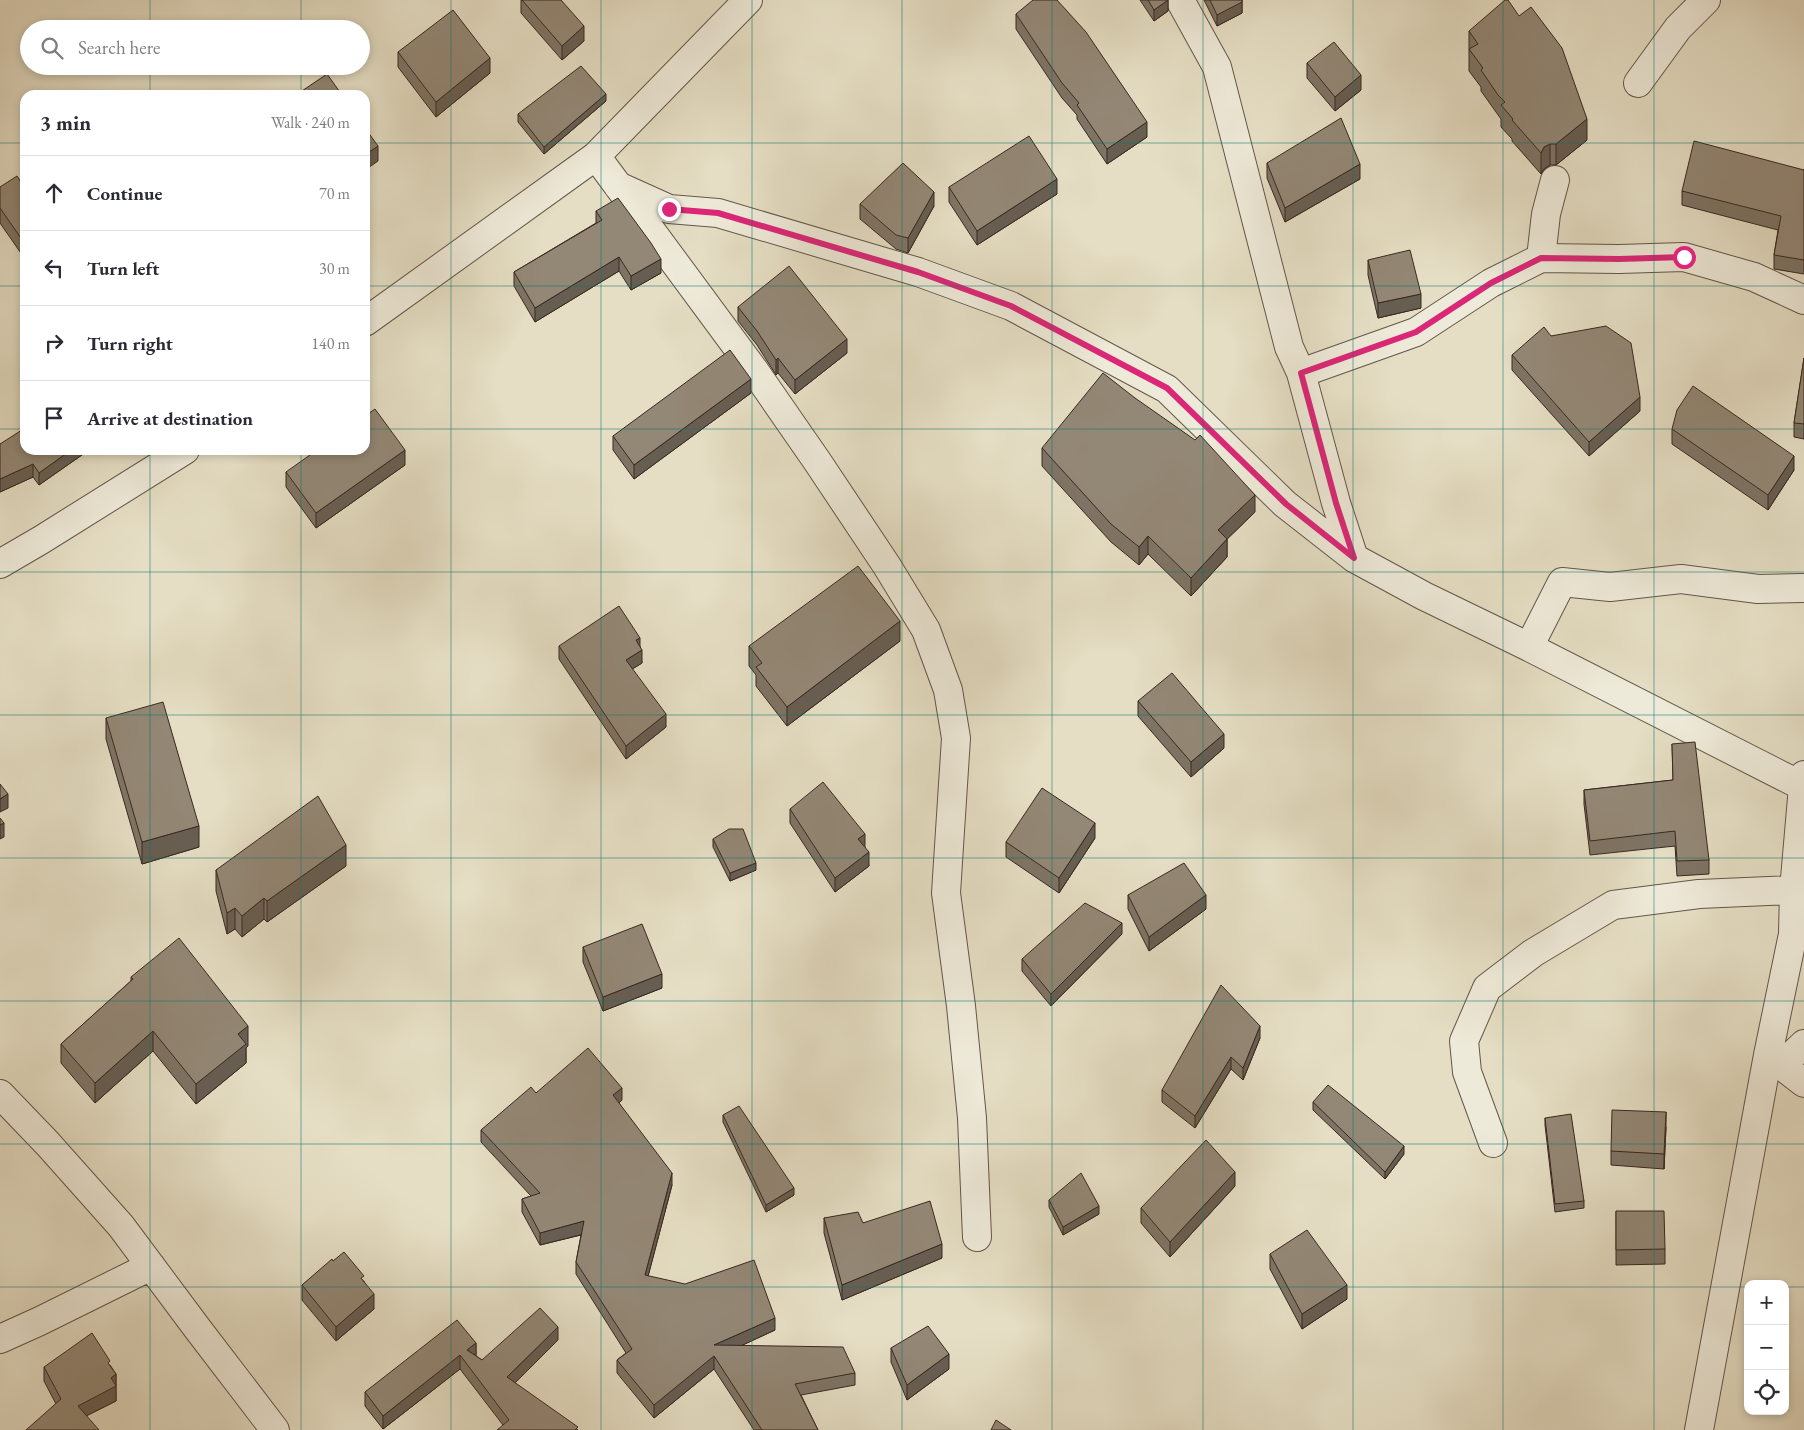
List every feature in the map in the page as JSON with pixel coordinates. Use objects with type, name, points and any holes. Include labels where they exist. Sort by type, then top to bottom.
[{"type":"street","points":[[370,318],[596,156],[748,0]]},
{"type":"street","points":[[1180,0],[1217,67],[1289,347],[1301,373],[1336,503],[1354,558]]},
{"type":"street","points":[[1638,84],[1678,28],[1706,0]]},
{"type":"street","points":[[596,156],[754,370],[876,550],[926,630],[948,690],[956,738],[946,893],[961,1006],[972,1118],[977,1237]]},
{"type":"street","points":[[1541,258],[1546,214],[1555,180]]},
{"type":"street","points":[[618,186],[669,209],[718,213],[737,218],[918,272],[1011,306],[1167,388],[1286,504],[1354,558],[1424,596],[1803,780],[1794,890],[1798,934],[1775,1060],[1699,1430]]},
{"type":"street","points":[[1301,373],[1416,332],[1491,283],[1541,258],[1619,259],[1684,257],[1754,277],[1804,300]]},
{"type":"street","points":[[0,564],[178,455]]},
{"type":"street","points":[[1529,647],[1562,582],[1610,587],[1680,579],[1758,589],[1804,588]]},
{"type":"street","points":[[1493,1143],[1467,1072],[1464,1041],[1487,988],[1533,953],[1613,905],[1699,894],[1794,890]]},
{"type":"street","points":[[1775,1060],[1804,1044]]},
{"type":"street","points":[[1775,1060],[1804,1084]]},
{"type":"street","points":[[0,1094],[48,1144],[120,1226],[196,1328],[276,1430]]},
{"type":"street","points":[[0,1339],[151,1266]]},
{"type":"building","points":[[522,0],[561,0],[584,26],[562,46]]},
{"type":"building","points":[[1033,0],[1057,0],[1086,32],[1147,122],[1107,149],[1077,105],[1079,103],[1062,83],[1016,14]]},
{"type":"building","points":[[1148,0],[1168,0],[1154,10]]},
{"type":"building","points":[[1210,0],[1242,0],[1242,2],[1217,15]]},
{"type":"building","points":[[1505,0],[1508,0],[1519,16],[1531,7],[1562,48],[1587,119],[1556,144],[1544,147],[1541,153],[1501,105],[1505,102],[1481,70],[1483,68],[1469,49],[1478,44],[1469,31]]},
{"type":"building","points":[[453,10],[490,58],[436,102],[398,52]]},
{"type":"building","points":[[1334,42],[1361,75],[1335,97],[1307,63]]},
{"type":"building","points":[[581,66],[606,94],[544,147],[518,114]]},
{"type":"building","points":[[328,75],[338,90],[303,90]]},
{"type":"building","points":[[1341,118],[1360,164],[1285,208],[1267,163]]},
{"type":"building","points":[[370,135],[378,146],[370,152]]},
{"type":"building","points":[[1029,136],[1057,179],[977,231],[949,187]]},
{"type":"building","points":[[1694,141],[1804,170],[1804,260],[1774,255],[1781,216],[1682,191]]},
{"type":"building","points":[[903,163],[934,192],[908,238],[896,235],[860,204]]},
{"type":"building","points":[[17,176],[20,180],[20,237],[0,208],[0,187]]},
{"type":"building","points":[[618,198],[661,259],[631,276],[619,257],[535,308],[514,272],[602,220],[596,211]]},
{"type":"building","points":[[1410,250],[1421,294],[1378,303],[1368,260]]},
{"type":"building","points":[[789,266],[847,339],[795,380],[778,358],[776,360],[738,307]]},
{"type":"building","points":[[1606,326],[1631,343],[1640,397],[1589,442],[1512,355],[1544,327],[1551,336]]},
{"type":"building","points":[[730,350],[751,379],[634,465],[613,436]]},
{"type":"building","points":[[1804,358],[1804,424],[1794,423]]},
{"type":"building","points":[[1103,373],[1195,440],[1200,435],[1255,495],[1218,530],[1227,539],[1191,578],[1148,536],[1139,547],[1111,524],[1042,448]]},
{"type":"building","points":[[1693,386],[1794,456],[1768,495],[1672,429],[1677,410]]},
{"type":"building","points":[[375,409],[405,450],[316,513],[286,472],[310,455],[370,455],[370,412]]},
{"type":"building","points":[[20,431],[20,455],[64,455],[39,473],[33,464],[0,479],[0,444]]},
{"type":"building","points":[[858,566],[900,621],[787,707],[756,667],[762,663],[749,646]]},
{"type":"building","points":[[619,606],[640,638],[636,640],[642,650],[626,660],[666,714],[626,746],[559,646]]},
{"type":"building","points":[[1172,673],[1224,734],[1191,762],[1138,701]]},
{"type":"building","points":[[163,702],[199,826],[142,842],[106,718]]},
{"type":"building","points":[[1695,742],[1709,860],[1677,861],[1675,831],[1590,841],[1584,790],[1673,780],[1672,744]]},
{"type":"building","points":[[823,782],[865,834],[858,839],[869,852],[835,878],[790,809]]},
{"type":"building","points":[[0,784],[8,794],[0,799]]},
{"type":"building","points":[[1042,788],[1095,823],[1059,878],[1006,842]]},
{"type":"building","points":[[318,796],[346,845],[267,901],[264,898],[242,916],[235,908],[227,913],[216,870]]},
{"type":"building","points":[[729,829],[743,829],[756,863],[730,873],[713,839]]},
{"type":"building","points":[[1184,863],[1206,895],[1149,937],[1128,895]]},
{"type":"building","points":[[1085,903],[1122,923],[1051,994],[1022,959]]},
{"type":"building","points":[[642,924],[662,974],[603,997],[583,947]]},
{"type":"building","points":[[179,938],[248,1026],[238,1034],[246,1044],[196,1084],[153,1031],[95,1083],[61,1044],[133,979],[131,977]]},
{"type":"building","points":[[1221,985],[1260,1026],[1243,1068],[1231,1057],[1195,1116],[1162,1090]]},
{"type":"building","points":[[588,1048],[622,1088],[613,1095],[672,1173],[645,1275],[685,1284],[754,1260],[775,1318],[714,1345],[843,1347],[855,1373],[795,1384],[818,1430],[762,1430],[714,1356],[654,1405],[617,1360],[632,1349],[576,1262],[584,1221],[540,1233],[522,1199],[540,1193],[481,1130],[531,1087],[536,1093]]},
{"type":"building","points":[[1328,1085],[1404,1146],[1385,1172],[1313,1102]]},
{"type":"building","points":[[739,1106],[794,1188],[766,1205],[723,1115]]},
{"type":"building","points":[[1612,1110],[1666,1112],[1664,1154],[1611,1151]]},
{"type":"building","points":[[1571,1114],[1584,1201],[1555,1204],[1545,1118]]},
{"type":"building","points":[[1206,1140],[1235,1172],[1170,1242],[1141,1208]]},
{"type":"building","points":[[1081,1173],[1099,1206],[1063,1227],[1049,1200]]},
{"type":"building","points":[[930,1201],[942,1244],[842,1285],[824,1218],[858,1212],[863,1223]]},
{"type":"building","points":[[1616,1211],[1664,1211],[1665,1249],[1616,1250]]},
{"type":"building","points":[[1307,1230],[1347,1285],[1302,1314],[1270,1254]]},
{"type":"building","points":[[344,1252],[364,1276],[361,1278],[374,1294],[336,1327],[302,1285],[332,1259],[333,1261]]},
{"type":"building","points":[[540,1308],[558,1327],[507,1377],[578,1427],[575,1430],[497,1430],[509,1420],[460,1355],[383,1416],[365,1392],[457,1320],[476,1343],[467,1350],[482,1360]]},
{"type":"building","points":[[928,1326],[949,1354],[907,1385],[891,1348]]},
{"type":"building","points":[[92,1333],[116,1374],[111,1378],[116,1386],[78,1406],[99,1430],[26,1430],[61,1399],[44,1367]]},
{"type":"building","points":[[996,1420],[1011,1430],[991,1430]]},
{"type":"route","points":[[669,209],[718,213],[821,242],[918,272],[1011,306],[1167,388],[1286,504],[1354,558],[1336,503],[1301,373],[1416,332],[1491,283],[1541,258],[1619,259],[1684,257]]}]
